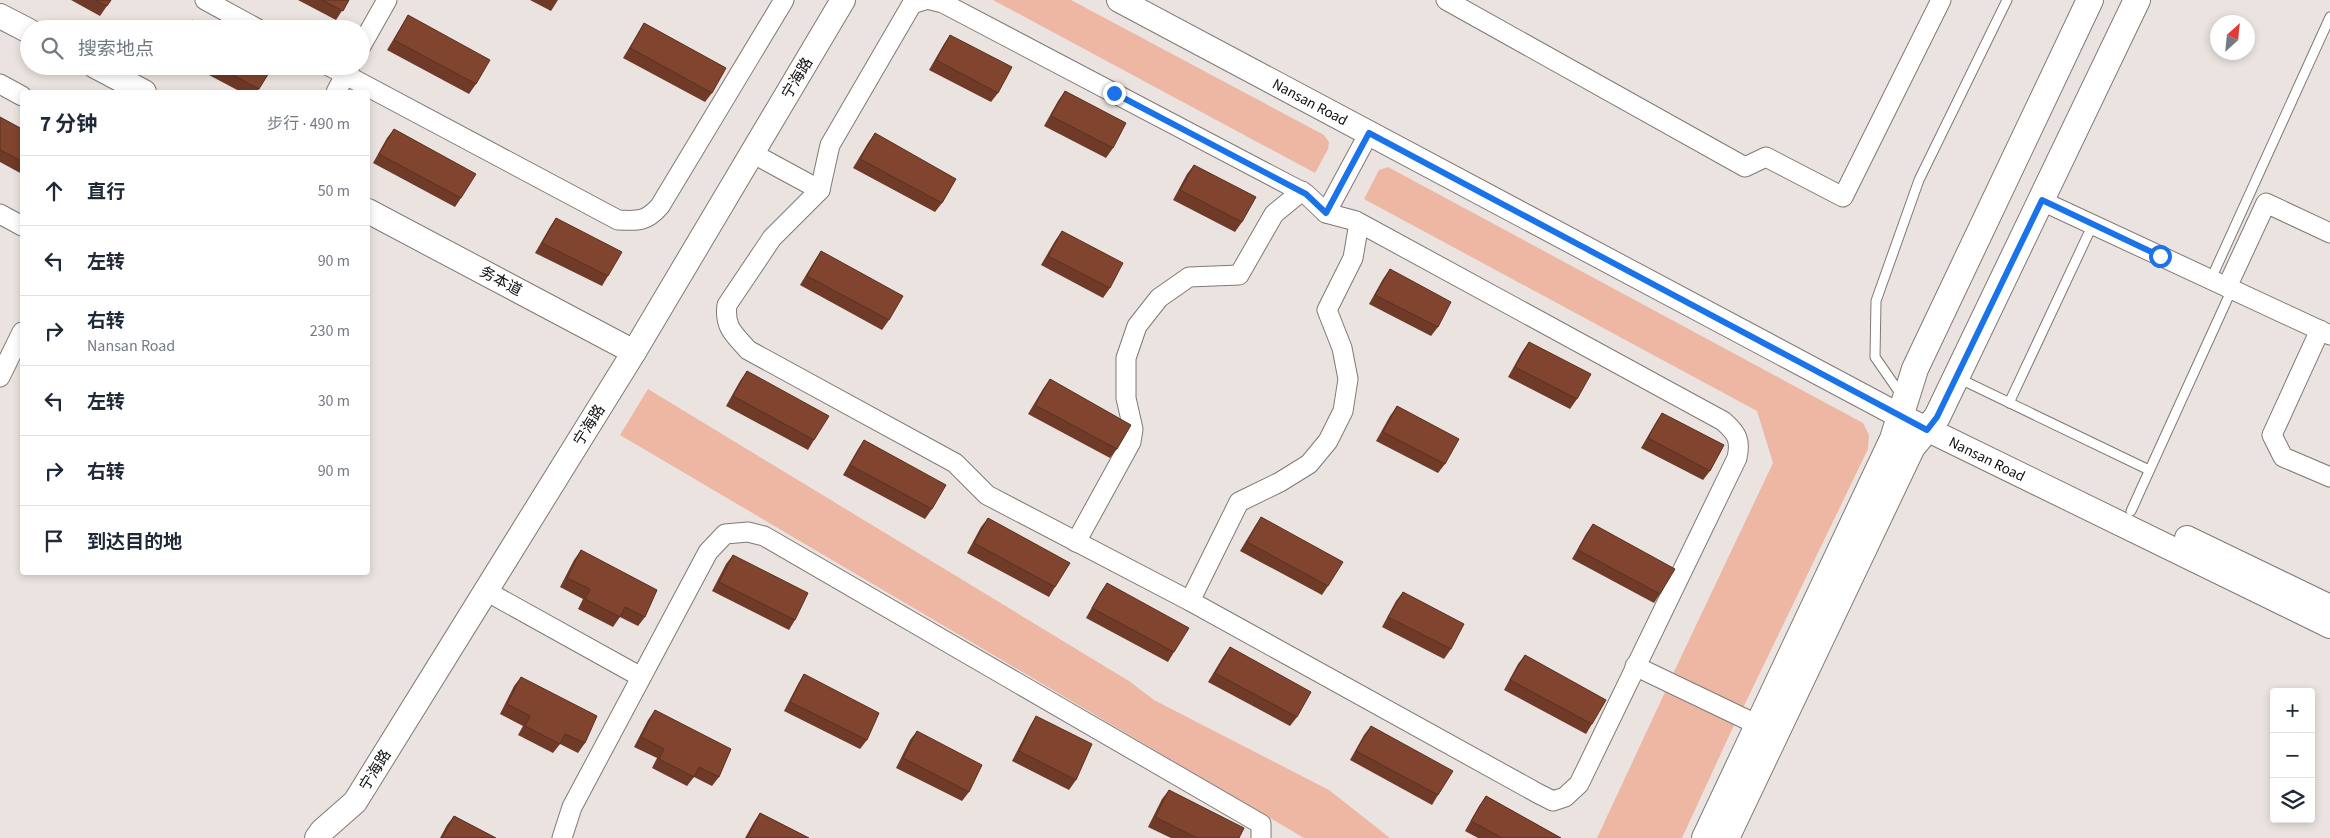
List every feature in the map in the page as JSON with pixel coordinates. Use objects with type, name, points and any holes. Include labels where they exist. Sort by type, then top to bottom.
[{"type":"main road","points":[[1705,838],[1893,439],[1915,369],[2090,0]]},
{"type":"main road","points":[[1726,838],[1912,447],[1932,423],[1956,377],[2136,0]]},
{"type":"street","points":[[206,0],[242,20]]},
{"type":"street","points":[[370,29],[386,0]]},
{"type":"street","points":[[353,75],[618,220],[638,221],[651,216],[660,206],[784,0]]},
{"type":"street","name":"宁海路","points":[[317,838],[322,831],[356,802],[634,352],[843,0]]},
{"type":"street","points":[[925,0],[912,4],[830,145],[820,190],[772,238],[727,305],[725,318],[733,332],[748,350],[955,463],[986,495],[1190,601],[1553,801],[1565,796],[1579,784],[1736,458],[1740,444],[1736,432],[1724,421],[1359,223],[1326,213],[1302,191],[943,3],[931,0]]},
{"type":"street","name":"Nansan Road","points":[[1119,0],[1369,133],[2330,626]]},
{"type":"street","name":"Nansan Road","points":[[1149,0],[1902,408]]},
{"type":"street","points":[[1446,0],[1745,167],[1766,157],[1843,197],[1941,0]]},
{"type":"street","points":[[0,16],[20,26]]},
{"type":"street","points":[[112,75],[140,90]]},
{"type":"street","points":[[337,90],[340,75]]},
{"type":"street","points":[[0,84],[20,95]]},
{"type":"street","points":[[1326,213],[1369,133]]},
{"type":"street","points":[[752,153],[820,190]]},
{"type":"street","points":[[1076,542],[1131,442],[1133,429],[1126,398],[1126,358],[1137,326],[1159,298],[1189,277],[1239,275],[1274,214],[1302,191]]},
{"type":"street","points":[[2042,200],[2325,333],[2272,435],[2283,457],[2330,477]]},
{"type":"street","points":[[2223,285],[2266,203],[2330,233]]},
{"type":"street","name":"务本道","points":[[370,212],[634,352]]},
{"type":"street","points":[[0,214],[20,225]]},
{"type":"street","points":[[1190,601],[1239,502],[1280,482],[1309,464],[1328,441],[1343,411],[1348,379],[1342,348],[1327,310],[1353,258],[1359,223]]},
{"type":"street","points":[[0,377],[6,350],[20,334]]},
{"type":"street","name":"Nansan Road","points":[[1932,423],[2131,511],[2330,607]]},
{"type":"street","points":[[562,838],[572,807],[708,552],[725,534],[748,532],[764,536],[1261,824],[1260,838]]},
{"type":"street","points":[[486,592],[641,677]]},
{"type":"street","points":[[1635,666],[1758,725]]},
{"type":"lane","points":[[1902,408],[1875,357],[1876,301],[1919,180],[2007,0]]},
{"type":"lane","points":[[2131,511],[2150,470],[2330,17]]},
{"type":"lane","points":[[2009,403],[2093,224]]},
{"type":"lane","points":[[1956,377],[2150,470]]},
{"type":"shaded area","points":[[993,0],[1071,0],[1324,135],[1329,142],[1328,149],[1315,173]]},
{"type":"shaded area","points":[[1388,167],[1863,423],[1869,435],[1868,449],[1742,710],[1672,676],[1773,463],[1757,411],[1364,199],[1379,170]]},
{"type":"shaded area","points":[[648,389],[1129,681],[1154,700],[1329,790],[1390,838],[1304,838],[620,435]]},
{"type":"shaded area","points":[[1666,690],[1735,723],[1682,838],[1597,838]]},
{"type":"building","points":[[95,0],[111,0],[107,6]]},
{"type":"building","points":[[322,0],[349,0],[343,11]]},
{"type":"building","points":[[408,15],[490,60],[476,84],[394,40]]},
{"type":"building","points":[[644,23],[726,68],[712,93],[630,48]]},
{"type":"building","points":[[950,35],[1012,67],[998,93],[936,60]]},
{"type":"building","points":[[233,75],[268,75],[259,89]]},
{"type":"building","points":[[1065,91],[1126,123],[1113,148],[1051,116]]},
{"type":"building","points":[[0,117],[20,128],[20,160],[0,150]]},
{"type":"building","points":[[394,129],[476,174],[461,198],[379,154]]},
{"type":"building","points":[[875,133],[956,179],[942,203],[860,159]]},
{"type":"building","points":[[1194,165],[1256,197],[1242,222],[1180,190]]},
{"type":"building","points":[[556,218],[622,252],[608,276],[542,243]]},
{"type":"building","points":[[1062,231],[1123,263],[1110,288],[1048,256]]},
{"type":"building","points":[[821,251],[903,296],[889,320],[807,276]]},
{"type":"building","points":[[1390,269],[1451,302],[1438,327],[1375,295]]},
{"type":"building","points":[[1529,342],[1591,374],[1577,399],[1515,367]]},
{"type":"building","points":[[747,371],[829,416],[814,440],[733,396]]},
{"type":"building","points":[[1050,379],[1131,425],[1117,449],[1035,405]]},
{"type":"building","points":[[1397,406],[1459,439],[1445,464],[1383,432]]},
{"type":"building","points":[[1662,413],[1724,445],[1710,471],[1648,438]]},
{"type":"building","points":[[864,440],[946,485],[932,509],[850,465]]},
{"type":"building","points":[[1261,517],[1343,562],[1328,586],[1247,542]]},
{"type":"building","points":[[988,518],[1070,563],[1055,587],[974,543]]},
{"type":"building","points":[[1593,524],[1675,569],[1660,594],[1578,550]]},
{"type":"building","points":[[581,550],[657,590],[645,617],[625,607],[620,617],[585,599],[590,589],[567,578]]},
{"type":"building","points":[[733,555],[808,593],[795,620],[719,582]]},
{"type":"building","points":[[1107,583],[1189,628],[1174,652],[1092,608]]},
{"type":"building","points":[[1403,592],[1464,624],[1451,649],[1388,617]]},
{"type":"building","points":[[1230,647],[1311,692],[1297,717],[1215,673]]},
{"type":"building","points":[[1525,655],[1606,700],[1592,724],[1510,680]]},
{"type":"building","points":[[804,674],[879,713],[867,740],[790,702]]},
{"type":"building","points":[[521,677],[597,716],[585,743],[565,734],[560,744],[525,726],[530,716],[507,704]]},
{"type":"building","points":[[655,710],[731,749],[719,777],[699,767],[694,777],[659,759],[664,749],[641,737]]},
{"type":"building","points":[[1036,716],[1092,744],[1076,780],[1019,751]]},
{"type":"building","points":[[1371,726],[1453,771],[1438,795],[1356,751]]},
{"type":"building","points":[[917,731],[982,765],[969,792],[903,758]]},
{"type":"building","points":[[1169,790],[1244,828],[1239,838],[1197,838],[1155,817]]},
{"type":"building","points":[[1486,796],[1561,838],[1502,838],[1471,821]]},
{"type":"building","points":[[760,813],[809,838],[747,838]]},
{"type":"building","points":[[454,816],[496,838],[442,838]]},
{"type":"route","points":[[1114,93],[1306,194],[1326,213],[1369,133],[1927,430],[1937,417],[2042,200],[2160,256]]}]
